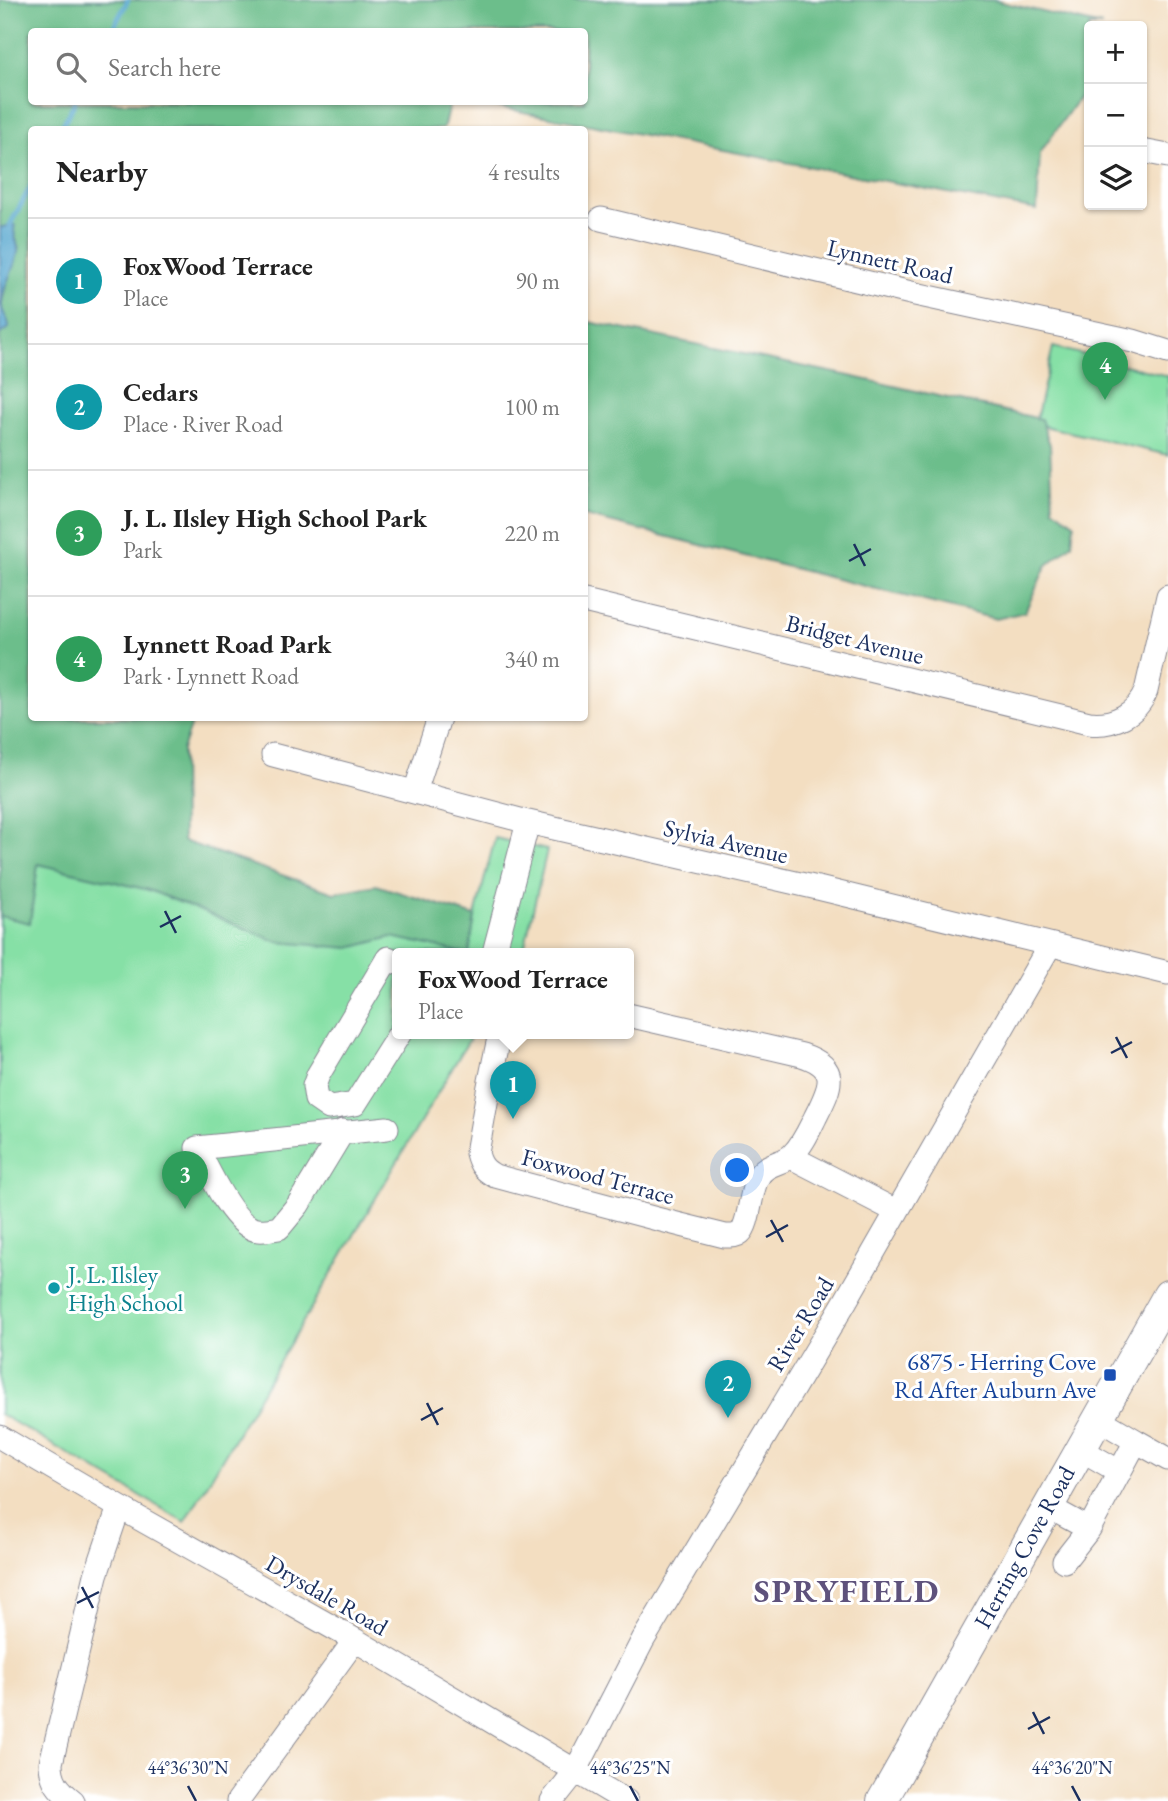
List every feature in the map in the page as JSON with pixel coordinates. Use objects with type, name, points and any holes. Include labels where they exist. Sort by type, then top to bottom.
[{"type":"main road","name":"Herring Cove Road","points":[[882,1801],[1168,1294]]},
{"type":"street","points":[[1147,152],[1168,156]]},
{"type":"street","name":"Lynnett Road","points":[[601,219],[915,295],[1133,341],[1168,352]]},
{"type":"street","name":"Bridget Avenue","points":[[588,602],[1101,724],[1114,721],[1134,709],[1144,695],[1168,596]]},
{"type":"street","points":[[415,792],[438,721]]},
{"type":"street","name":"Sylvia Avenue","points":[[273,755],[528,822],[1168,973]]},
{"type":"street","points":[[495,948],[528,822]]},
{"type":"street","name":"River Road","points":[[552,1801],[575,1772],[643,1640],[845,1302],[1050,945]]},
{"type":"street","points":[[392,960],[388,958],[318,1075],[314,1086],[316,1099],[329,1108],[355,1104],[396,1039]]},
{"type":"street","name":"Foxwood Terrace","points":[[499,1039],[477,1153],[482,1167],[495,1177],[657,1219],[733,1237],[738,1235],[743,1230],[757,1178],[768,1167],[791,1157],[807,1134],[827,1093],[830,1083],[828,1075],[822,1064],[802,1055],[634,1016]]},
{"type":"street","points":[[343,1132],[298,1205],[279,1228],[257,1231],[245,1225],[227,1204],[197,1148],[343,1132],[387,1128]]},
{"type":"street","points":[[791,1157],[896,1211]]},
{"type":"street","points":[[1097,1419],[1168,1459]]},
{"type":"street","name":"Drysdale Road","points":[[0,1437],[355,1640],[626,1801]]},
{"type":"street","points":[[1064,1561],[1089,1529],[1136,1441]]},
{"type":"street","points":[[1080,1449],[1120,1472]]},
{"type":"street","points":[[1047,1506],[1089,1529]]},
{"type":"street","points":[[73,1801],[55,1783],[51,1763],[96,1575],[119,1507]]},
{"type":"street","points":[[238,1801],[355,1640]]},
{"type":"green space","points":[[0,0],[993,0],[1084,22],[1084,90],[1040,153],[1037,210],[487,105],[588,105],[588,28],[28,28],[28,105],[449,105],[444,126],[28,126],[28,721],[192,721],[182,750],[183,841],[334,893],[376,885],[475,916],[470,948],[442,948],[392,937],[350,948],[278,942],[149,890],[38,864],[30,923],[0,916],[0,334],[9,328],[2,303],[7,280],[19,249],[10,225],[0,228]]},
{"type":"green space","points":[[588,322],[1041,419],[1050,445],[1053,508],[1074,523],[1072,544],[1046,566],[1025,612],[996,619],[588,517]]},
{"type":"green space","points":[[0,334],[28,670],[28,721],[34,721],[140,872],[457,948],[392,948],[392,1039],[469,1039],[185,1522],[0,1414]]},
{"type":"green space","points":[[1053,347],[1168,376],[1168,455],[1035,424]]},
{"type":"green space","points":[[495,838],[547,850],[524,948],[470,948]]},
{"type":"water","points":[[15,225],[18,252],[2,300],[9,328],[0,334],[0,228]]},
{"type":"waterway","points":[[113,28],[128,0]]},
{"type":"waterway","points":[[62,126],[73,105]]},
{"type":"waterway","points":[[10,225],[28,191]]},
{"type":"place","name":"Lynnett Road Park","points":[[1105,400]]},
{"type":"place","name":"FoxWood Terrace","points":[[513,1119]]},
{"type":"place","name":"J. L. Ilsley High School Park","points":[[185,1209]]},
{"type":"place","name":"J. L. Ilsley High School","points":[[54,1288]]},
{"type":"place","name":"6875 - Herring Cove Rd After Auburn Ave","points":[[1110,1375]]},
{"type":"place","name":"Cedars","points":[[728,1418]]},
{"type":"district","name":"SPRYFIELD","points":[[847,1591]]}]
